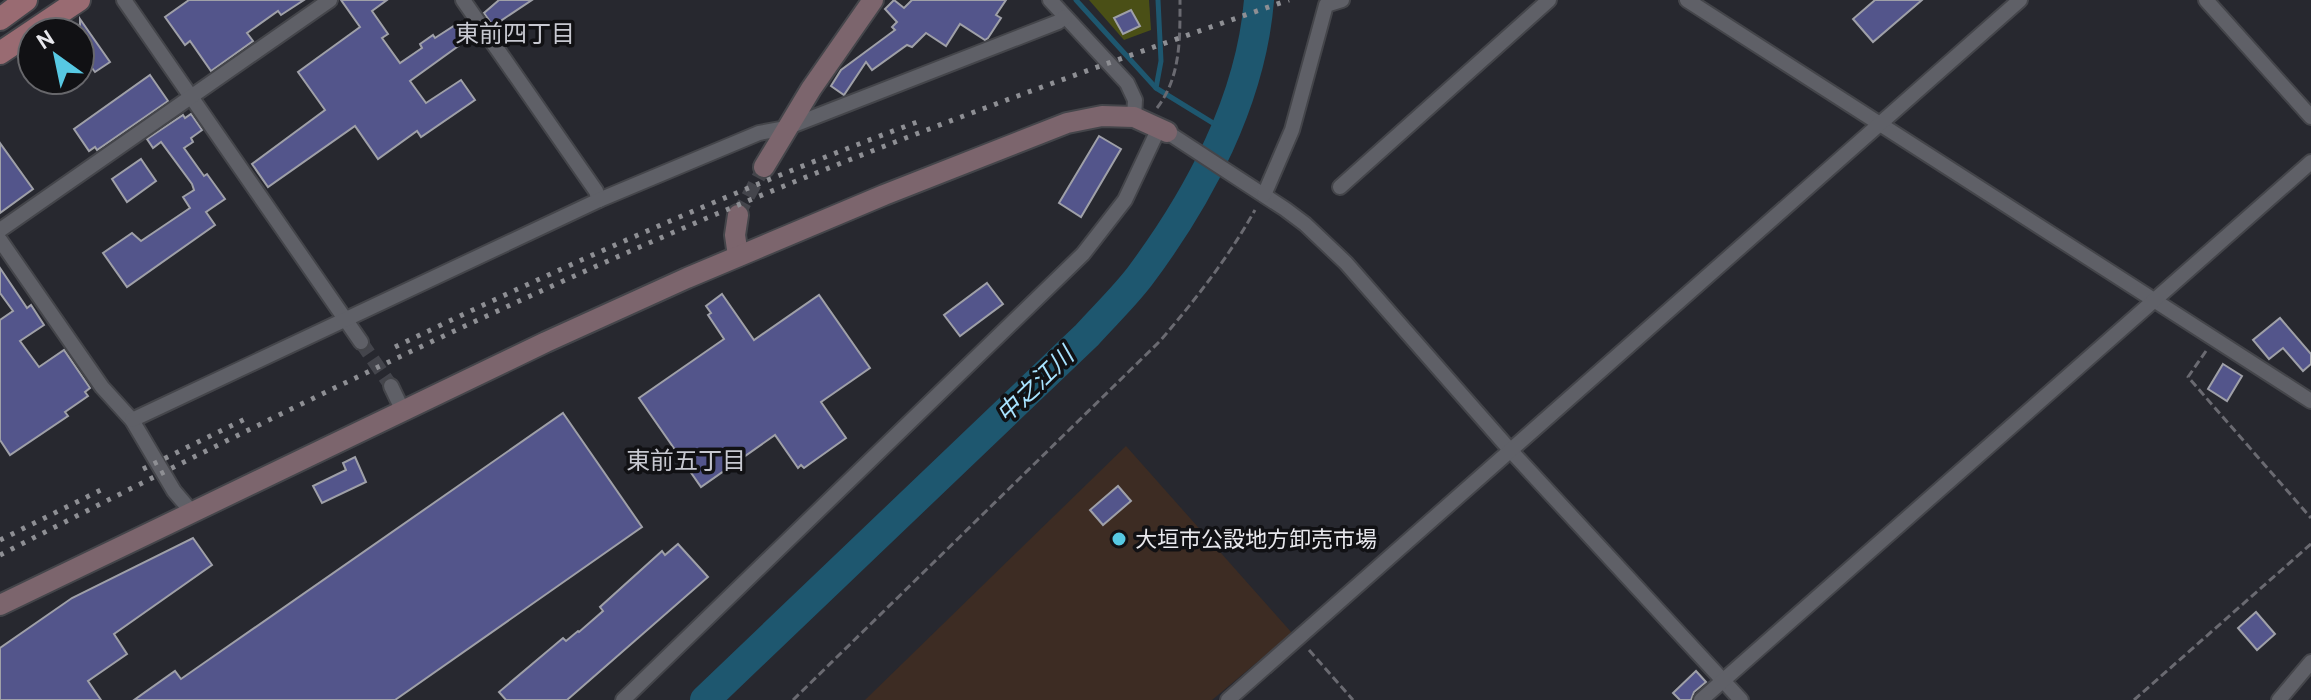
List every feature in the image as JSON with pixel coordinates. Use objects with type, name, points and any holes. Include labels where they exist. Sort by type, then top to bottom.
[{"type":"main road","points":[[0,19],[26,0]]},
{"type":"main road","points":[[0,53],[79,0]]},
{"type":"street","points":[[124,0],[361,342]]},
{"type":"street","points":[[0,230],[330,0]]},
{"type":"street","points":[[463,0],[596,191],[599,200]]},
{"type":"street","points":[[764,167],[786,128],[873,0]]},
{"type":"street","points":[[623,700],[1083,254],[1125,200],[1150,125],[1127,83],[1050,0]]},
{"type":"street","points":[[1264,195],[1292,130],[1326,5],[1342,0]]},
{"type":"street","points":[[1340,187],[1549,0]]},
{"type":"street","points":[[1687,0],[2311,401]]},
{"type":"street","points":[[1228,700],[2020,0]]},
{"type":"street","points":[[2206,0],[2311,117]]},
{"type":"street","points":[[132,420],[599,200],[759,133],[786,128],[1065,17]]},
{"type":"street","points":[[0,605],[402,409],[738,256],[1067,123],[1102,116],[1150,125],[1251,186],[1305,224],[1346,263],[1511,451],[1741,700]]},
{"type":"street","points":[[1701,700],[2153,298],[2311,162]]},
{"type":"street","points":[[738,215],[735,235],[738,256]]},
{"type":"street","points":[[0,240],[102,387],[132,420],[174,491],[191,511]]},
{"type":"street","points":[[391,386],[402,409]]},
{"type":"street","points":[[2279,700],[2311,662]]},
{"type":"path","points":[[1150,125],[1167,95],[1175,70],[1179,48],[1180,0]]},
{"type":"path","points":[[793,700],[1160,341],[1204,291],[1233,250],[1264,195]]},
{"type":"path","points":[[2214,338],[2188,377],[2311,518]]},
{"type":"path","points":[[2134,700],[2311,544]]},
{"type":"path","points":[[1299,638],[1353,700]]},
{"type":"shaded area","name":"大垣市公設地方卸売市場","points":[[1126,446],[1292,633],[1212,700],[865,700]]},
{"type":"green space","points":[[1089,0],[1149,0],[1151,30],[1124,40]]},
{"type":"building","points":[[189,0],[304,0],[281,15],[278,11],[247,33],[253,41],[211,71],[190,41],[185,45],[165,17]]},
{"type":"building","points":[[341,0],[387,0],[372,11],[388,34],[382,38],[400,63],[422,48],[420,44],[433,35],[435,38],[460,22],[463,27],[467,24],[475,34],[410,81],[426,103],[461,80],[475,100],[421,137],[417,131],[378,159],[355,126],[268,187],[252,164],[325,110],[298,72],[360,27]]},
{"type":"building","points":[[499,0],[532,0],[493,26],[484,13]]},
{"type":"building","points":[[894,0],[904,8],[912,0],[1006,0],[996,15],[1001,18],[985,40],[960,24],[946,46],[926,33],[912,47],[907,45],[872,70],[866,62],[844,95],[831,86],[841,70],[895,30],[892,27],[897,22],[885,9]]},
{"type":"building","points":[[1875,0],[1922,0],[1873,42],[1853,19]]},
{"type":"building","points":[[1131,10],[1140,26],[1123,34],[1114,18]]},
{"type":"building","points":[[96,42],[110,62],[96,71]]},
{"type":"building","points":[[150,75],[168,101],[97,150],[95,147],[89,151],[74,129]]},
{"type":"building","points":[[191,114],[202,130],[184,148],[225,199],[206,212],[215,225],[127,287],[103,253],[132,233],[141,241],[190,208],[183,197],[194,190],[192,184],[161,142],[153,148],[147,139],[183,115],[185,118]]},
{"type":"building","points":[[1099,136],[1121,149],[1081,217],[1059,203]]},
{"type":"building","points":[[0,143],[33,189],[0,213]]},
{"type":"building","points":[[141,159],[156,181],[127,202],[112,179]]},
{"type":"building","points":[[0,268],[27,308],[31,305],[44,325],[20,341],[39,367],[64,350],[90,388],[85,392],[88,396],[65,412],[68,416],[10,455],[0,440],[0,320],[13,311],[0,293]]},
{"type":"building","points":[[987,283],[1003,304],[960,336],[944,315]]},
{"type":"building","points":[[722,294],[754,340],[819,295],[870,368],[821,402],[846,438],[804,468],[801,465],[798,468],[775,435],[701,487],[639,398],[724,339],[708,315],[711,313],[706,306]]},
{"type":"building","points":[[2280,318],[2311,354],[2311,364],[2303,371],[2283,348],[2269,359],[2253,340]]},
{"type":"building","points":[[2223,364],[2242,376],[2227,401],[2208,389]]},
{"type":"building","points":[[563,413],[642,527],[395,700],[134,700],[175,671],[181,679]]},
{"type":"building","points":[[355,457],[366,482],[322,503],[313,486],[346,470],[343,463]]},
{"type":"building","points":[[1118,486],[1131,501],[1103,525],[1090,510]]},
{"type":"building","points":[[193,538],[212,565],[114,634],[127,654],[88,681],[101,700],[0,700],[0,648],[72,598]]},
{"type":"building","points":[[678,544],[708,577],[567,700],[506,700],[499,692],[563,638],[566,641],[579,632],[603,611],[600,607],[662,551],[665,555]]},
{"type":"building","points":[[2256,612],[2275,634],[2257,650],[2238,628]]},
{"type":"building","points":[[1696,671],[1706,682],[1694,692],[1691,700],[1680,700],[1673,693]]},
{"type":"waterway","points":[[1076,0],[1156,88],[1226,131]]},
{"type":"waterway","points":[[1156,88],[1161,61],[1158,0]]},
{"type":"waterway","name":"中之江川","points":[[705,700],[1087,335],[1140,276],[1182,214],[1219,146],[1245,74],[1259,0]]},
{"type":"tunnel","points":[[738,215],[764,167]]},
{"type":"tunnel","points":[[361,342],[391,386]]},
{"type":"railway","points":[[0,555],[351,380],[707,218],[996,104],[1289,0]]},
{"type":"railway","points":[[395,347],[655,228],[787,172],[920,121]]},
{"type":"railway","points":[[143,469],[247,418]]},
{"type":"railway","points":[[0,540],[107,487]]},
{"type":"place","name":"大垣市公設地方卸売市場","points":[[1119,539]]},
{"type":"district","name":"東前四丁目","points":[[515,34]]},
{"type":"district","name":"東前五丁目","points":[[686,461]]}]
